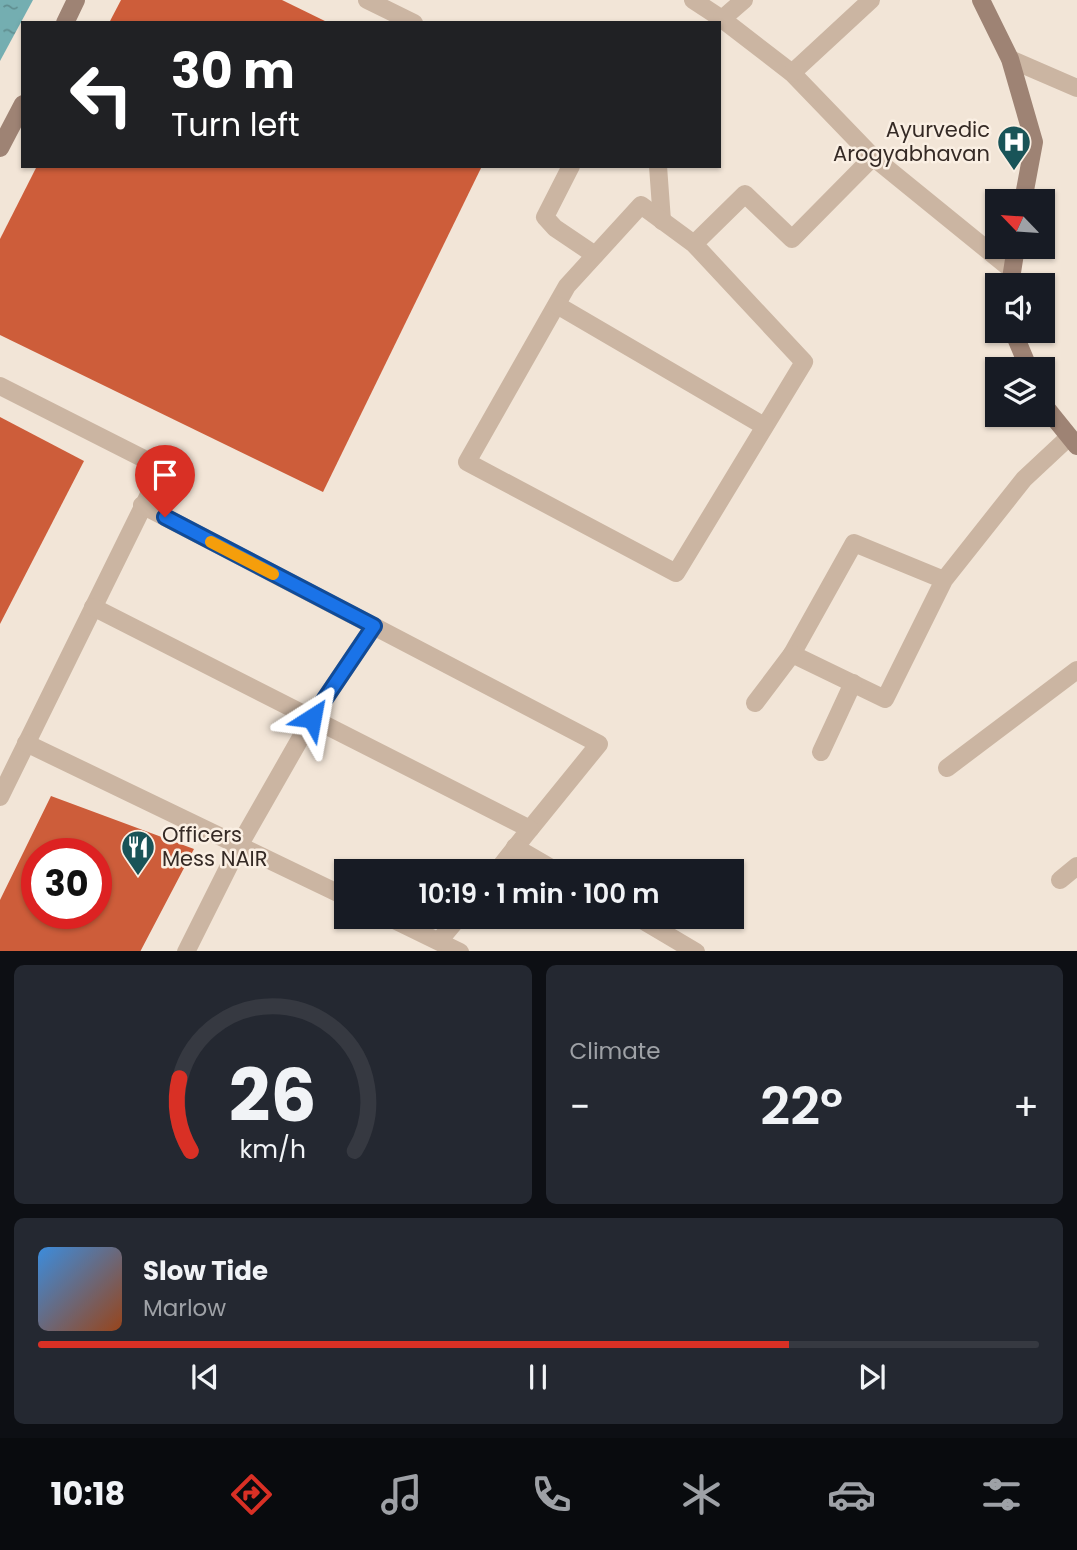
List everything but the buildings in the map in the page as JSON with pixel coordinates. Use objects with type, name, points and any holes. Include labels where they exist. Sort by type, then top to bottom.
[{"type":"street","points":[[66,21],[76,0]]},
{"type":"street","points":[[367,0],[410,21]]},
{"type":"street","points":[[693,0],[792,73],[873,157],[1005,273]]},
{"type":"street","points":[[722,19],[744,0]]},
{"type":"street","points":[[792,73],[871,0]]},
{"type":"street","points":[[981,0],[1010,59],[1034,142],[1025,189]]},
{"type":"street","points":[[1010,59],[1077,88]]},
{"type":"street","points":[[0,148],[21,108]]},
{"type":"street","points":[[694,244],[745,194],[792,239],[873,157]]},
{"type":"street","points":[[571,168],[545,217],[555,228],[595,255]]},
{"type":"street","points":[[658,168],[662,221]]},
{"type":"street","points":[[641,205],[694,244],[804,362],[676,573],[467,462],[567,286],[641,205]]},
{"type":"street","points":[[557,304],[764,426]]},
{"type":"street","points":[[0,386],[162,468],[0,797]]},
{"type":"street","points":[[792,654],[885,699],[944,580],[1024,479],[1073,441],[1055,419]]},
{"type":"street","points":[[142,505],[599,744],[506,859]]},
{"type":"street","points":[[755,703],[792,654],[854,543],[944,580]]},
{"type":"street","points":[[93,607],[530,829]]},
{"type":"street","points":[[186,951],[239,846],[312,718],[374,626]]},
{"type":"street","points":[[947,768],[1077,670]]},
{"type":"street","points":[[821,752],[853,683]]},
{"type":"street","points":[[26,743],[334,891]]},
{"type":"street","points":[[515,847],[536,859]]},
{"type":"street","points":[[1060,880],[1077,866]]},
{"type":"street","points":[[414,929],[460,951]]},
{"type":"street","points":[[439,941],[449,929]]},
{"type":"street","points":[[658,929],[696,951]]},
{"type":"water","points":[[0,0],[33,0],[21,21],[0,61]]},
{"type":"slow traffic","points":[[211,542],[273,574]]},
{"type":"place","name":"Ayurvedic Arogyabhavan","points":[[1014,172]]},
{"type":"place","name":"Officers Mess NAIR","points":[[138,877]]},
{"type":"route","points":[[165,517],[374,626],[312,718]]}]
